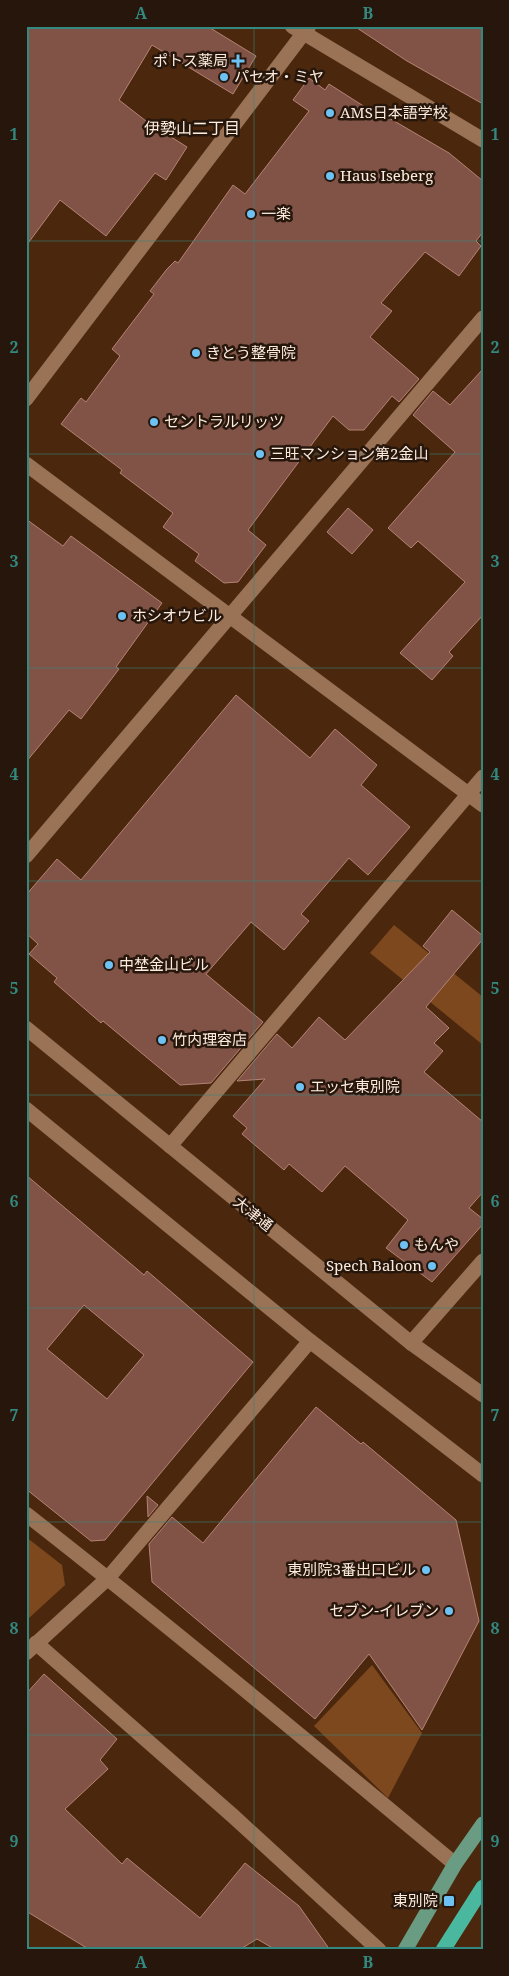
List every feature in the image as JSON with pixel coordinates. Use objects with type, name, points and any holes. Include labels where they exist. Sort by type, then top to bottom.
[{"type":"highway","points":[[443,1950],[483,1887]]},
{"type":"main road","points":[[405,1950],[455,1864],[483,1824]]},
{"type":"street","points":[[26,399],[302,29],[483,140]]},
{"type":"street","points":[[26,856],[483,318]]},
{"type":"street","points":[[26,464],[229,618],[483,806]]},
{"type":"street","points":[[170,1146],[483,777]]},
{"type":"street","name":"大津通","points":[[26,1028],[411,1343],[483,1395]]},
{"type":"street","points":[[26,1109],[310,1341],[483,1475]]},
{"type":"street","points":[[411,1343],[483,1262]]},
{"type":"street","points":[[310,1341],[108,1578],[31,1648],[233,1816],[379,1950]]},
{"type":"street","points":[[26,1514],[300,1734],[455,1864]]},
{"type":"shaded area","points":[[394,925],[483,997],[483,1045],[370,953]]},
{"type":"shaded area","points":[[26,1537],[62,1565],[65,1585],[29,1618],[26,1616]]},
{"type":"shaded area","points":[[372,1665],[422,1733],[388,1798],[314,1726]]},
{"type":"building","points":[[26,26],[207,26],[256,56],[233,94],[152,45],[119,100],[146,121],[187,147],[166,180],[155,173],[106,236],[60,200],[26,246]]},
{"type":"building","points":[[354,26],[483,26],[483,104],[407,61]]},
{"type":"building","points":[[309,78],[325,90],[329,84],[376,114],[377,111],[449,153],[483,181],[483,232],[476,241],[481,246],[459,276],[425,252],[381,303],[392,311],[370,337],[419,379],[399,402],[392,396],[364,430],[349,430],[333,416],[248,530],[266,545],[238,582],[224,583],[195,561],[199,554],[163,527],[173,513],[120,473],[122,470],[61,424],[81,398],[86,402],[120,356],[112,349],[154,294],[150,291],[175,261],[178,263],[233,185],[245,194],[309,111],[293,100]]},
{"type":"building","points":[[483,369],[483,615],[449,652],[453,656],[432,680],[400,653],[465,582],[418,541],[411,548],[388,528],[455,452],[413,415],[433,391],[450,405]]},
{"type":"building","points":[[348,508],[373,530],[352,554],[327,532]]},
{"type":"building","points":[[26,519],[63,546],[71,536],[162,603],[116,667],[119,669],[81,719],[69,710],[26,762]]},
{"type":"building","points":[[236,695],[310,758],[335,729],[377,765],[361,785],[410,827],[368,875],[349,858],[301,914],[309,921],[284,950],[251,922],[206,974],[263,1022],[211,1083],[180,1085],[103,1021],[101,1023],[54,982],[57,978],[29,954],[38,944],[26,933],[26,895],[57,859],[81,880]]},
{"type":"building","points":[[452,910],[483,936],[483,939],[426,1007],[449,1028],[434,1043],[443,1051],[424,1072],[483,1122],[483,1192],[469,1208],[483,1219],[483,1224],[432,1282],[386,1248],[408,1220],[345,1166],[322,1192],[289,1164],[284,1170],[242,1134],[247,1128],[233,1116],[265,1079],[237,1081],[277,1034],[292,1048],[319,1017],[345,1040],[430,952],[423,946]]},
{"type":"building","points":[[26,1175],[144,1275],[147,1271],[253,1362],[105,1540],[91,1541],[26,1489]],"holes":[[[84,1305],[144,1355],[107,1399],[47,1349]]]},
{"type":"building","points":[[316,1407],[361,1444],[363,1442],[456,1520],[479,1621],[422,1730],[369,1654],[315,1719],[152,1582],[149,1544],[172,1517],[203,1543]]},
{"type":"building","points":[[147,1496],[158,1505],[148,1517]]},
{"type":"building","points":[[44,1674],[117,1739],[100,1760],[108,1769],[65,1809],[122,1864],[127,1858],[200,1918],[245,1863],[299,1906],[330,1950],[276,1950],[257,1939],[239,1950],[90,1950],[26,1911],[26,1694]]},
{"type":"place","name":"ポトス薬局","points":[[238,61]]},
{"type":"place","name":"パセオ・ミヤ","points":[[224,77]]},
{"type":"place","name":"AMS日本語学校","points":[[330,113]]},
{"type":"place","name":"Haus Iseberg","points":[[330,176]]},
{"type":"place","name":"一楽","points":[[251,214]]},
{"type":"place","name":"きとう整骨院","points":[[196,353]]},
{"type":"place","name":"セントラルリッツ","points":[[154,422]]},
{"type":"place","name":"三旺マンション第2金山","points":[[260,454]]},
{"type":"place","name":"ホシオウビル","points":[[122,616]]},
{"type":"place","name":"中埜金山ビル","points":[[109,965]]},
{"type":"place","name":"竹内理容店","points":[[162,1040]]},
{"type":"place","name":"エッセ東別院","points":[[300,1087]]},
{"type":"place","name":"もんや","points":[[404,1245]]},
{"type":"place","name":"Spech Baloon","points":[[432,1266]]},
{"type":"place","name":"東別院3番出口ビル","points":[[426,1570]]},
{"type":"place","name":"セブン-イレブン","points":[[449,1611]]},
{"type":"place","name":"東別院","points":[[449,1901]]},
{"type":"district","name":"伊勢山二丁目","points":[[192,128]]}]
